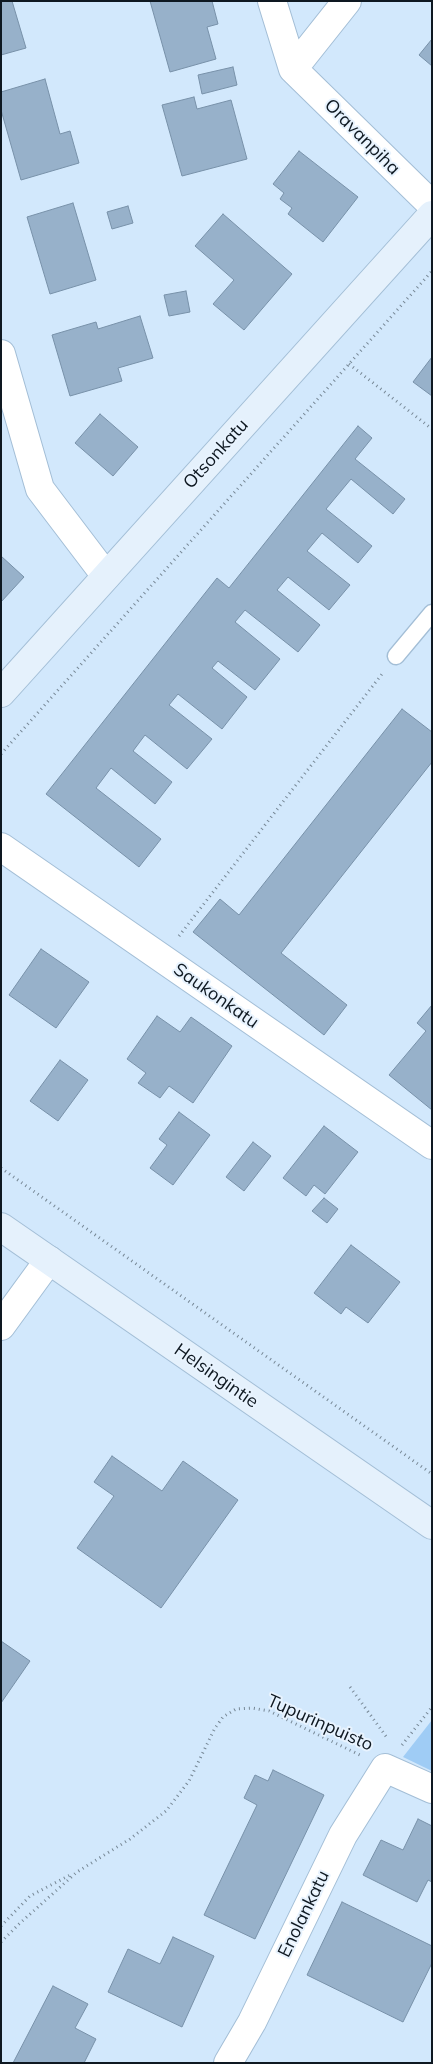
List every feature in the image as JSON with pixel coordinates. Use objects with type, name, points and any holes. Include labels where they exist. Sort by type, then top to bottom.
[{"type":"street","name":"Oravanpiha","points":[[272,1],[293,69],[432,205]]},
{"type":"street","points":[[293,69],[347,1]]},
{"type":"street","name":"Otsonkatu","points":[[1,694],[432,215]]},
{"type":"street","points":[[1,354],[40,489],[106,576]]},
{"type":"street","name":"Saukonkatu","points":[[1,847],[432,1145]]},
{"type":"street","name":"Helsingintie","points":[[1,1227],[432,1525]]},
{"type":"street","points":[[1,1326],[49,1260]]},
{"type":"street","points":[[391,1760],[432,1789]]},
{"type":"street","name":"Enolankatu","points":[[228,2063],[252,2022],[344,1835],[391,1760]]},
{"type":"lane","points":[[396,656],[432,614]]},
{"type":"path","points":[[1,754],[432,271]]},
{"type":"path","points":[[349,364],[432,428]]},
{"type":"path","points":[[162,959],[396,656]]},
{"type":"path","points":[[1,1168],[432,1474]]},
{"type":"path","points":[[350,1687],[391,1760],[432,1707]]},
{"type":"path","name":"Tupurinpuisto","points":[[1,1926],[30,1896],[77,1872],[130,1839],[166,1811],[189,1781],[214,1728],[223,1717],[236,1709],[252,1708],[269,1711],[391,1760]]},
{"type":"path","name":"Tupurinpuisto","points":[[1,1942],[77,1872]]},
{"type":"shaded area","points":[[432,1720],[432,1771],[403,1757]]},
{"type":"building","points":[[1,1],[12,1],[26,48],[1,55]]},
{"type":"building","points":[[150,1],[212,1],[218,24],[207,27],[216,59],[170,72]]},
{"type":"building","points":[[432,39],[432,66],[419,55]]},
{"type":"building","points":[[233,67],[237,85],[202,94],[198,75]]},
{"type":"building","points":[[45,79],[60,134],[70,131],[79,163],[21,180],[1,110],[1,92]]},
{"type":"building","points":[[194,97],[197,109],[231,100],[247,159],[182,176],[162,105]]},
{"type":"building","points":[[299,151],[358,197],[323,242],[288,214],[292,208],[280,199],[284,193],[273,184]]},
{"type":"building","points":[[73,203],[96,280],[50,294],[27,217]]},
{"type":"building","points":[[128,206],[133,223],[112,229],[107,212]]},
{"type":"building","points":[[223,214],[292,274],[244,330],[213,304],[234,280],[195,246]]},
{"type":"building","points":[[186,291],[190,312],[169,316],[164,295]]},
{"type":"building","points":[[140,316],[153,358],[118,368],[122,381],[70,396],[52,335],[96,322],[98,329]]},
{"type":"building","points":[[432,357],[432,396],[413,382]]},
{"type":"building","points":[[100,414],[138,447],[113,476],[75,443]]},
{"type":"building","points":[[358,426],[372,438],[355,459],[405,499],[393,514],[351,479],[326,509],[372,546],[358,563],[322,533],[307,551],[350,585],[329,610],[288,577],[277,590],[320,625],[298,652],[245,610],[235,622],[280,659],[255,690],[218,661],[212,668],[247,697],[222,729],[178,694],[169,705],[212,739],[187,769],[145,735],[133,751],[172,782],[155,804],[111,768],[96,788],[161,839],[139,867],[46,794],[217,578],[229,588]]},
{"type":"building","points":[[1,556],[24,577],[1,602]]},
{"type":"building","points":[[402,709],[432,732],[432,762],[281,953],[347,1005],[324,1035],[193,932],[220,899],[239,915]]},
{"type":"building","points":[[41,949],[89,982],[56,1028],[9,995]]},
{"type":"building","points":[[432,1005],[432,1110],[389,1075],[426,1031],[417,1023]]},
{"type":"building","points":[[157,1016],[180,1032],[191,1017],[232,1046],[193,1103],[169,1086],[160,1098],[138,1083],[146,1073],[127,1059]]},
{"type":"building","points":[[60,1060],[88,1080],[58,1121],[30,1101]]},
{"type":"building","points":[[179,1112],[210,1135],[173,1185],[150,1168],[167,1145],[159,1139]]},
{"type":"building","points":[[324,1126],[358,1152],[325,1194],[314,1185],[306,1196],[283,1178]]},
{"type":"building","points":[[253,1142],[271,1156],[244,1191],[226,1177]]},
{"type":"building","points":[[324,1198],[338,1209],[327,1223],[312,1211]]},
{"type":"building","points":[[351,1245],[400,1282],[368,1323],[346,1307],[341,1314],[314,1293]]},
{"type":"building","points":[[112,1456],[162,1491],[183,1461],[238,1500],[161,1608],[77,1548],[114,1496],[94,1482]]},
{"type":"building","points":[[1,1641],[30,1661],[1,1703]]},
{"type":"building","points":[[273,1770],[324,1795],[255,1939],[204,1915],[257,1805],[244,1798],[255,1775],[268,1781]]},
{"type":"building","points":[[418,1819],[432,1826],[432,1882],[428,1880],[417,1902],[363,1875],[381,1840],[403,1850]]},
{"type":"building","points":[[342,1902],[432,1946],[432,1963],[403,2022],[307,1975]]},
{"type":"building","points":[[173,1937],[214,1956],[182,2027],[108,1992],[128,1949],[160,1964]]},
{"type":"building","points":[[53,1986],[88,2004],[75,2028],[96,2039],[84,2063],[13,2063]]}]
